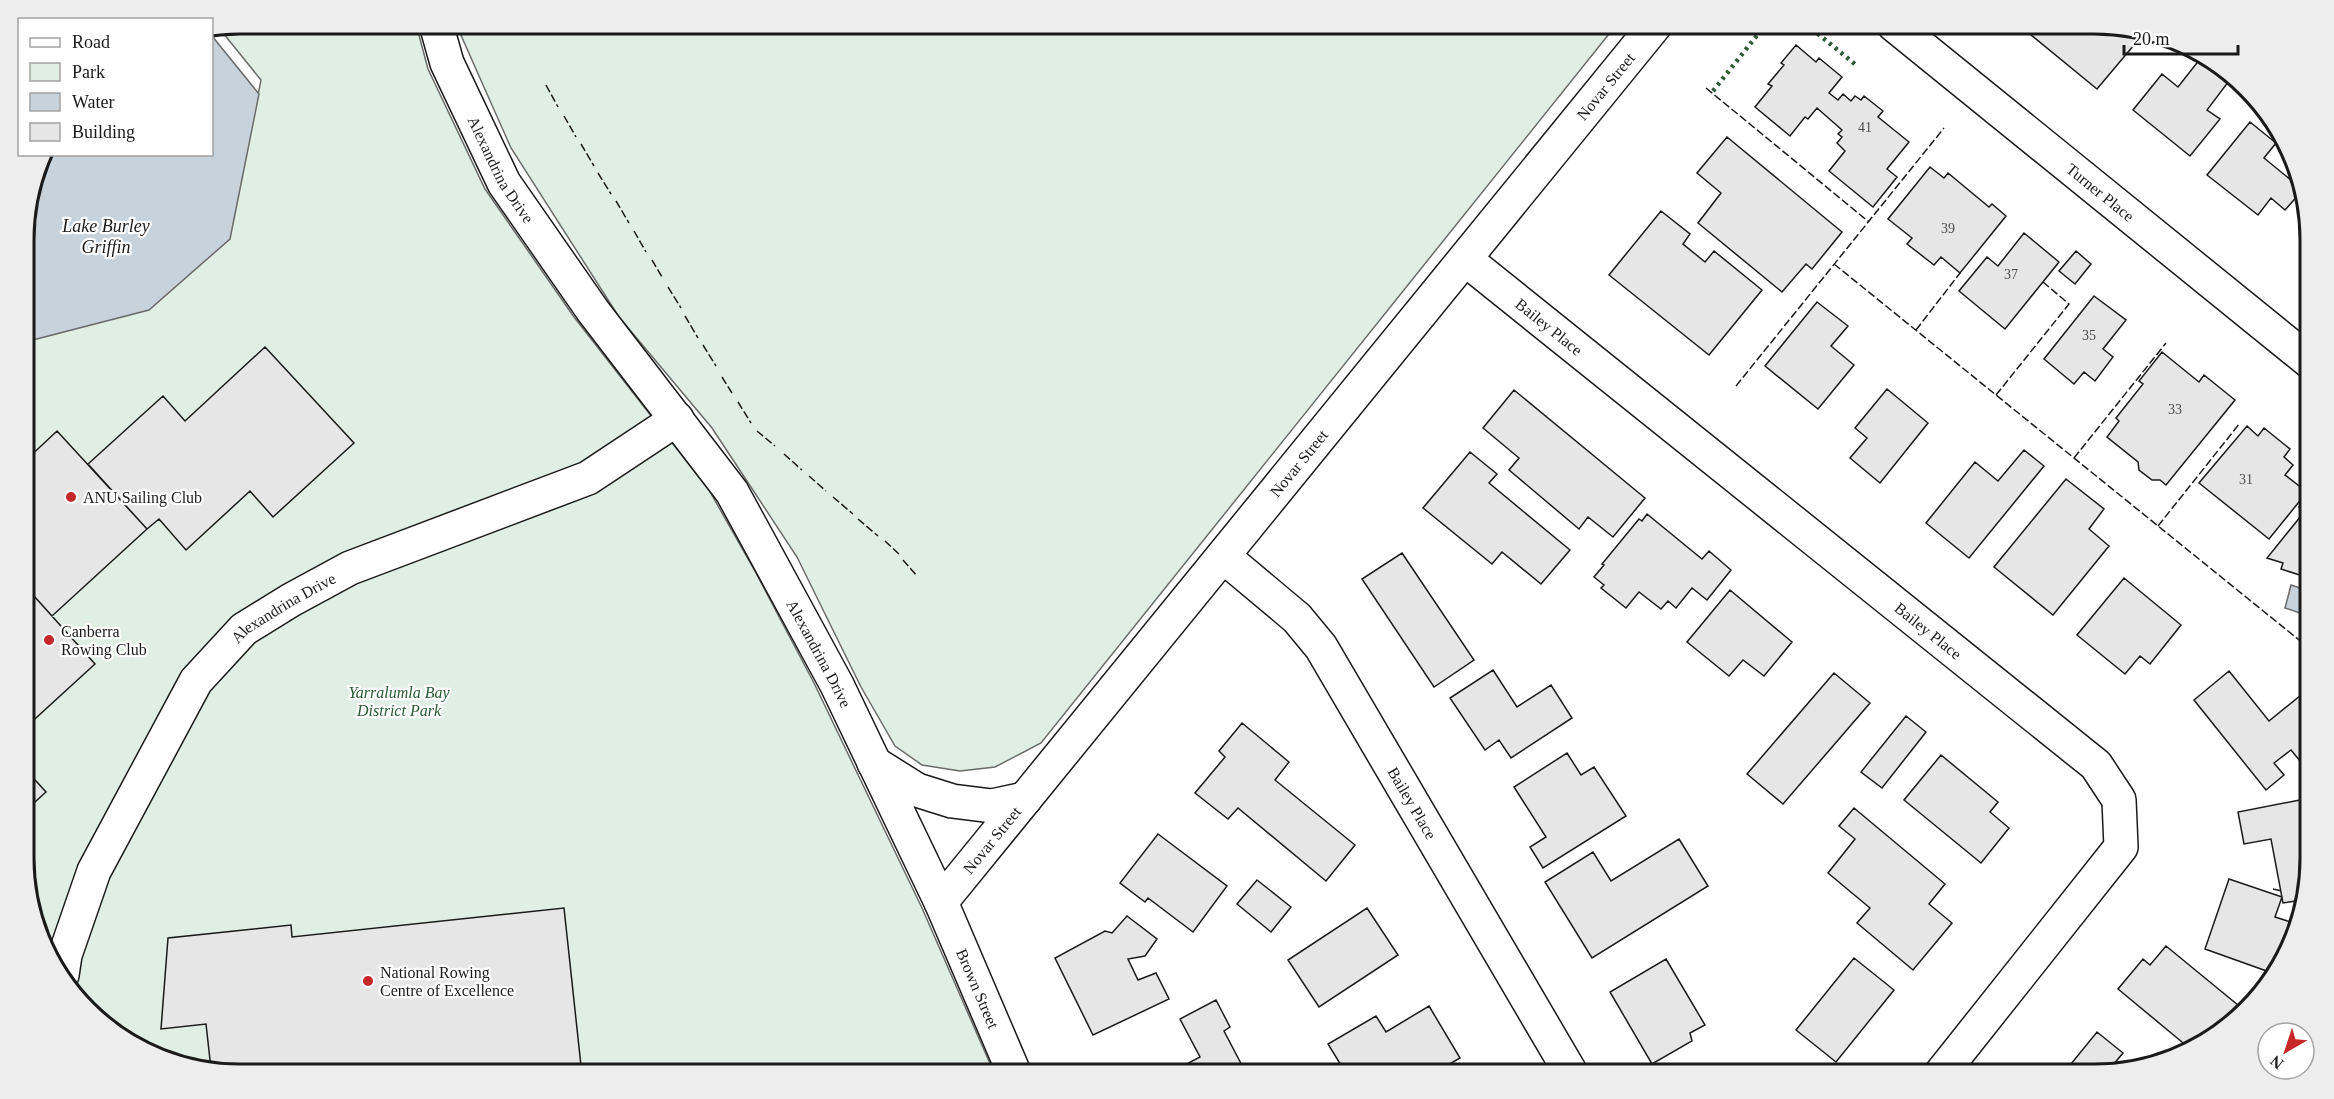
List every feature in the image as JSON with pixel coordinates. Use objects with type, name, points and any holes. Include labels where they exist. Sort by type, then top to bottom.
[{"type":"street","name":"Novar Street","points":[[941,902],[1648,34]]},
{"type":"street","name":"Turner Place","points":[[1905,34],[2300,355]]},
{"type":"street","name":"Alexandrina Drive","points":[[439,35],[447,63],[504,183],[593,311],[732,492],[831,675],[941,902]]},
{"type":"street","name":"Bailey Place","points":[[1465,259],[2096,765],[2119,800],[2121,847],[1949,1064]]},
{"type":"street","name":"Alexandrina Drive","points":[[64,964],[94,871],[196,681],[244,629],[350,568],[588,478],[677,419]]},
{"type":"street","name":"Bailey Place","points":[[1223,556],[1297,618],[1321,647],[1566,1064]]},
{"type":"street","points":[[874,763],[917,790],[952,801],[992,806],[1025,799]]},
{"type":"street","name":"Brown Street","points":[[941,902],[1010,1064]]},
{"type":"green space","points":[[1609,34],[1041,743],[995,767],[960,771],[922,765],[895,746],[861,687],[797,557],[712,428],[619,317],[511,148],[461,35]]},
{"type":"green space","name":"Yarralumla Bay District Park","points":[[225,35],[419,35],[428,69],[485,189],[574,317],[709,490],[756,573],[814,683],[922,908],[990,1064],[227,1064],[200,1061],[174,1054],[137,1037],[115,1022],[77,984],[50,937],[36,885],[34,858],[35,326],[232,225],[261,80]]},
{"type":"water","name":"Lake Burley Griffin","points":[[213,37],[259,94],[230,239],[149,310],[35,339],[35,227],[42,187],[53,156],[213,156]]},
{"type":"water","points":[[2291,585],[2300,588],[2300,613],[2285,608]]},
{"type":"building","points":[[2094,34],[2139,39],[2097,89],[2031,35]]},
{"type":"building","points":[[1796,45],[1816,62],[1819,58],[1842,77],[1829,93],[1838,100],[1843,94],[1851,101],[1855,96],[1861,100],[1864,96],[1883,111],[1878,117],[1909,142],[1887,169],[1897,177],[1873,207],[1829,171],[1845,151],[1837,143],[1842,137],[1838,134],[1842,130],[1817,108],[1808,119],[1805,117],[1790,136],[1755,107],[1772,86],[1768,84],[1784,65],[1781,63]]},
{"type":"building","points":[[2197,63],[2227,84],[2207,110],[2220,119],[2190,156],[2133,110],[2162,74],[2178,87]]},
{"type":"building","points":[[2250,122],[2273,141],[2275,144],[2264,158],[2289,179],[2295,199],[2285,210],[2271,198],[2258,215],[2207,175]]},
{"type":"building","points":[[1727,137],[1842,232],[1812,269],[1806,264],[1782,292],[1698,223],[1721,193],[1697,173]]},
{"type":"building","points":[[1930,167],[1944,178],[1948,173],[1989,207],[1992,204],[2006,216],[1960,273],[1941,257],[1934,265],[1907,244],[1912,238],[1888,219]]},
{"type":"building","points":[[1661,211],[1690,234],[1683,244],[1705,262],[1714,251],[1762,290],[1709,355],[1609,275]]},
{"type":"building","points":[[2024,233],[2059,262],[2005,329],[1959,291],[1987,257],[1998,266]]},
{"type":"building","points":[[2076,251],[2091,264],[2075,284],[2059,271]]},
{"type":"building","points":[[2094,296],[2126,320],[2103,349],[2113,357],[2095,381],[2084,372],[2074,384],[2044,359]]},
{"type":"building","points":[[1817,302],[1848,326],[1831,346],[1854,365],[1818,409],[1765,366]]},
{"type":"building","points":[[265,347],[354,443],[273,517],[250,491],[186,550],[159,519],[147,529],[88,464],[163,396],[185,421]]},
{"type":"building","points":[[2162,352],[2199,382],[2204,375],[2235,400],[2166,485],[2160,480],[2152,480],[2139,470],[2138,462],[2107,437],[2119,421],[2116,418],[2143,384],[2139,381]]},
{"type":"building","points":[[1887,389],[1928,423],[1880,483],[1850,458],[1867,438],[1855,428]]},
{"type":"building","points":[[1514,390],[1645,498],[1613,537],[1588,517],[1579,529],[1509,470],[1519,458],[1483,428]]},
{"type":"building","points":[[2247,426],[2258,436],[2264,428],[2290,449],[2284,457],[2293,465],[2285,475],[2300,487],[2300,501],[2269,539],[2199,483]]},
{"type":"building","name":"ANU Sailing Club","points":[[57,431],[147,529],[52,616],[34,596],[35,452]]},
{"type":"building","points":[[2024,450],[2044,466],[1969,558],[1926,523],[1975,462],[1998,481]]},
{"type":"building","points":[[1470,452],[1497,474],[1489,483],[1570,550],[1541,584],[1502,552],[1492,564],[1423,508]]},
{"type":"building","points":[[2066,479],[2104,509],[2089,529],[2109,546],[2053,615],[1994,567]]},
{"type":"building","points":[[1647,514],[1702,559],[1709,551],[1731,570],[1707,600],[1692,588],[1676,608],[1668,601],[1661,609],[1639,592],[1626,608],[1601,588],[1604,585],[1594,577],[1604,565],[1602,564],[1639,519],[1642,521]]},
{"type":"building","points":[[2300,517],[2300,575],[2281,569],[2283,563],[2267,558]]},
{"type":"building","points":[[1402,553],[1474,660],[1434,687],[1362,579]]},
{"type":"building","points":[[2124,578],[2181,625],[2150,664],[2140,656],[2125,674],[2077,635]]},
{"type":"building","points":[[1730,590],[1792,642],[1764,676],[1743,660],[1729,676],[1687,642]]},
{"type":"building","name":"Canberra Rowing Club","points":[[34,596],[95,664],[34,719]]},
{"type":"building","points":[[1493,670],[1517,707],[1551,685],[1572,718],[1511,758],[1499,740],[1485,750],[1450,698]]},
{"type":"building","points":[[2229,671],[2269,721],[2300,696],[2300,761],[2291,750],[2274,763],[2284,775],[2266,790],[2194,700]]},
{"type":"building","points":[[1834,673],[1870,703],[1783,804],[1747,774]]},
{"type":"building","points":[[1906,716],[1926,732],[1882,788],[1861,772]]},
{"type":"building","points":[[1242,723],[1289,762],[1275,780],[1355,845],[1326,881],[1238,808],[1228,819],[1195,793],[1225,757],[1219,751]]},
{"type":"building","points":[[1567,753],[1581,775],[1594,767],[1626,816],[1543,868],[1530,847],[1546,837],[1514,787]]},
{"type":"building","points":[[1941,755],[1998,802],[1990,812],[2009,828],[1981,863],[1904,800]]},
{"type":"building","points":[[34,779],[46,792],[34,803]]},
{"type":"building","points":[[2300,800],[2300,858],[2295,901],[2283,903],[2271,839],[2244,844],[2238,812]]},
{"type":"building","points":[[1854,808],[1945,884],[1929,904],[1952,923],[1913,970],[1857,923],[1870,908],[1828,873],[1855,839],[1839,826]]},
{"type":"building","points":[[1158,834],[1227,886],[1193,932],[1148,898],[1145,902],[1120,883]]},
{"type":"building","points":[[1679,839],[1708,886],[1592,958],[1545,882],[1593,852],[1611,881]]},
{"type":"building","points":[[2229,879],[2282,897],[2275,917],[2290,922],[2266,971],[2205,949]]},
{"type":"building","points":[[1257,880],[1291,907],[1271,932],[1237,904]]},
{"type":"building","name":"National Rowing Centre of Excellence","points":[[564,908],[581,1064],[227,1064],[210,1062],[206,1024],[161,1029],[168,938],[291,925],[292,937]]},
{"type":"building","points":[[1367,908],[1398,955],[1319,1007],[1288,960]]},
{"type":"building","points":[[1127,916],[1157,939],[1145,956],[1128,959],[1138,980],[1156,973],[1169,999],[1093,1035],[1055,958],[1105,931],[1112,933]]},
{"type":"building","points":[[2166,946],[2238,1005],[2219,1022],[2184,1044],[2118,989],[2143,959],[2150,965]]},
{"type":"building","points":[[1854,958],[1894,990],[1836,1062],[1796,1030]]},
{"type":"building","points":[[1666,959],[1705,1025],[1690,1033],[1692,1041],[1652,1064],[1610,992]]},
{"type":"building","points":[[1216,1000],[1230,1027],[1224,1031],[1241,1064],[1187,1064],[1200,1057],[1180,1019]]},
{"type":"building","points":[[1429,1006],[1460,1058],[1450,1064],[1340,1064],[1328,1044],[1376,1016],[1386,1032]]},
{"type":"building","points":[[2097,1032],[2123,1053],[2115,1063],[2071,1064]]},
{"type":"hedge","points":[[1713,91],[1758,34]]},
{"type":"hedge","points":[[1818,34],[1856,65]]},
{"type":"fence","points":[[546,85],[558,107]]},
{"type":"fence","points":[[1706,88],[1869,222]]},
{"type":"fence","points":[[564,116],[576,137]]},
{"type":"fence","points":[[1736,386],[1944,128]]},
{"type":"fence","points":[[581,144],[594,166]]},
{"type":"fence","points":[[598,173],[611,194]]},
{"type":"fence","points":[[616,201],[629,223]]},
{"type":"fence","points":[[634,231],[646,252]]},
{"type":"fence","points":[[652,260],[662,277]]},
{"type":"fence","points":[[1834,264],[2300,641]]},
{"type":"fence","points":[[1916,330],[1960,273]]},
{"type":"fence","points":[[1996,395],[2069,304],[2043,282]]},
{"type":"fence","points":[[668,287],[681,308]]},
{"type":"fence","points":[[685,316],[698,338]]},
{"type":"fence","points":[[2074,458],[2166,343]]},
{"type":"fence","points":[[703,345],[716,366]]},
{"type":"fence","points":[[722,377],[732,393]]},
{"type":"fence","points":[[738,402],[751,423]]},
{"type":"fence","points":[[2158,526],[2240,423]]},
{"type":"fence","points":[[757,431],[775,446]]},
{"type":"fence","points":[[784,454],[802,470]]},
{"type":"fence","points":[[809,476],[826,491]]},
{"type":"fence","points":[[833,497],[853,514]]},
{"type":"fence","points":[[858,519],[878,536]]},
{"type":"fence","points":[[885,541],[899,554]]},
{"type":"fence","points":[[903,560],[917,576]]},
{"type":"fence","points":[[2273,889],[2282,891]]},
{"type":"place","name":"ANU Sailing Club","points":[[71,497]]},
{"type":"place","name":"Canberra Rowing Club","points":[[49,640]]},
{"type":"place","name":"National Rowing Centre of Excellence","points":[[368,981]]}]
